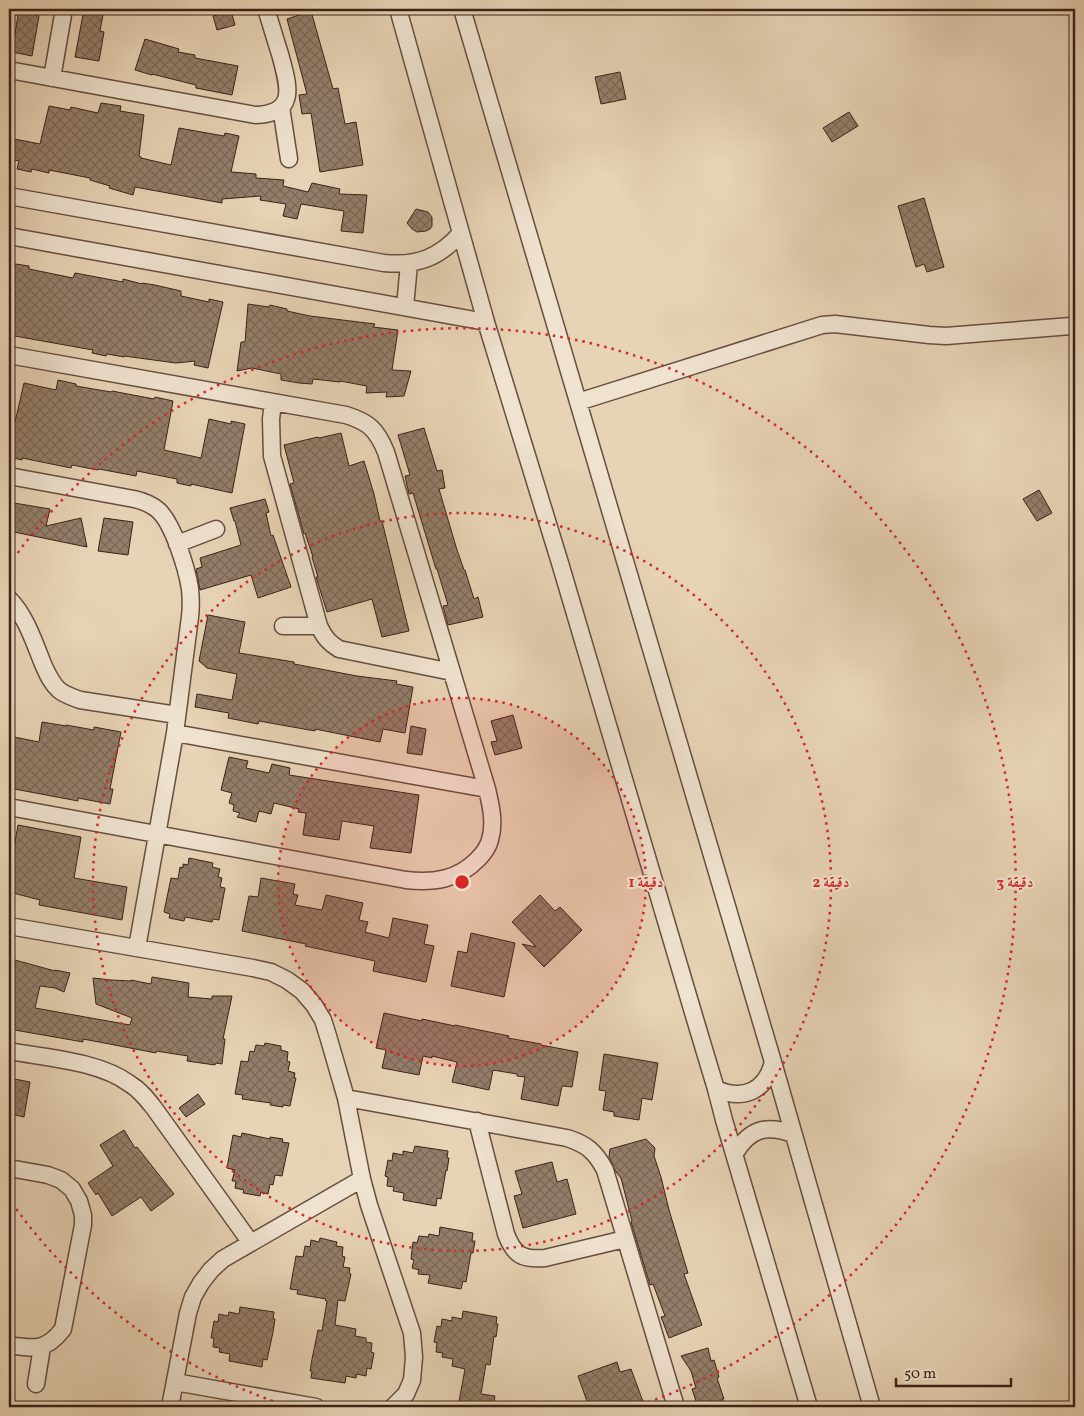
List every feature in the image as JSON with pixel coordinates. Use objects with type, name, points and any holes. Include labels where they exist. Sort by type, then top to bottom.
[{"type":"street","points":[[52,78],[64,9]]},
{"type":"street","points":[[9,70],[255,115],[269,114],[281,107],[288,95],[287,81],[266,9]]},
{"type":"street","points":[[398,9],[486,322],[716,1088],[809,1407]]},
{"type":"street","points":[[463,10],[773,1062],[872,1407]]},
{"type":"street","points":[[281,107],[289,159]]},
{"type":"street","points":[[9,196],[384,263],[409,264],[422,261],[444,250],[461,233]]},
{"type":"street","points":[[9,236],[486,322]]},
{"type":"street","points":[[405,307],[409,264]]},
{"type":"street","points":[[578,402],[822,325],[835,324],[912,334],[946,336],[1070,326]]},
{"type":"street","points":[[9,355],[346,415],[359,419],[371,426],[380,438],[386,452],[487,789],[492,823],[490,841],[482,855],[471,867],[457,876],[423,882],[9,807]]},
{"type":"street","points":[[273,402],[271,420],[272,456],[323,635],[339,649],[452,672]]},
{"type":"street","points":[[9,476],[147,502],[167,520],[188,580],[191,600],[190,617],[175,733],[137,948]]},
{"type":"street","points":[[176,544],[216,529]]},
{"type":"street","points":[[9,599],[21,614],[51,681],[59,690],[70,697],[80,700],[177,715]]},
{"type":"street","points":[[283,626],[319,626]]},
{"type":"street","points":[[175,733],[487,789]]},
{"type":"street","points":[[9,926],[271,972],[287,980],[302,991],[314,1005],[323,1020],[346,1098],[362,1180],[369,1205],[412,1333],[414,1356],[412,1380],[406,1394],[393,1407]]},
{"type":"street","points":[[9,1051],[97,1067],[117,1075],[131,1084],[154,1108],[251,1243]]},
{"type":"street","points":[[716,1088],[734,1094],[752,1091],[766,1079],[771,1071],[773,1062]]},
{"type":"street","points":[[346,1098],[567,1138],[579,1142],[590,1149],[599,1158],[605,1170],[676,1407]]},
{"type":"street","points":[[477,1121],[506,1234],[510,1246],[520,1255],[532,1260],[625,1239]]},
{"type":"street","points":[[735,1153],[742,1142],[753,1133],[766,1129],[780,1129],[793,1134]]},
{"type":"street","points":[[9,1168],[48,1175],[61,1180],[76,1195],[83,1215],[81,1236],[63,1329],[54,1340],[42,1347],[28,1348],[9,1345]]},
{"type":"street","points":[[170,1407],[188,1313],[193,1297],[201,1282],[211,1270],[224,1259],[362,1180]]},
{"type":"street","points":[[36,1384],[42,1347]]},
{"type":"street","points":[[175,1382],[289,1405],[316,1407]]},
{"type":"building","points":[[19,9],[38,9],[37,15],[39,16],[32,56],[12,52]]},
{"type":"building","points":[[84,9],[104,9],[100,31],[104,32],[99,61],[75,57]]},
{"type":"building","points":[[231,11],[235,25],[217,30],[213,16]]},
{"type":"building","points":[[311,11],[333,89],[338,88],[345,124],[356,122],[363,165],[320,172],[311,113],[302,114],[299,95],[307,94],[287,19]]},
{"type":"building","points":[[145,39],[179,49],[178,52],[195,55],[195,58],[238,66],[232,95],[196,88],[196,85],[135,70]]},
{"type":"building","points":[[620,72],[626,99],[601,104],[595,77]]},
{"type":"building","points":[[101,103],[121,106],[120,111],[144,115],[139,156],[141,158],[171,165],[179,128],[224,136],[225,133],[239,136],[231,172],[256,174],[256,178],[284,180],[283,186],[308,192],[312,183],[340,189],[339,194],[367,195],[363,233],[341,231],[344,211],[301,204],[297,219],[283,216],[286,204],[260,200],[261,196],[222,199],[222,203],[135,187],[133,195],[109,188],[110,186],[90,180],[90,178],[49,170],[49,173],[32,169],[31,172],[17,169],[19,161],[9,159],[9,138],[40,144],[49,106],[70,110],[71,107],[98,113]]},
{"type":"building","points":[[849,112],[858,126],[832,142],[823,128]]},
{"type":"building","points":[[924,198],[944,267],[927,272],[924,264],[916,267],[898,206]]},
{"type":"building","points":[[416,209],[428,212],[432,217],[430,229],[417,232],[407,223]]},
{"type":"building","points":[[9,263],[29,266],[29,269],[73,278],[75,273],[123,282],[123,279],[181,291],[181,296],[209,302],[209,299],[223,302],[208,368],[194,365],[195,361],[176,363],[107,354],[106,356],[92,353],[93,350],[9,335],[15,294],[9,293]]},
{"type":"building","points":[[248,304],[269,307],[270,305],[310,316],[375,324],[373,327],[398,330],[392,370],[411,371],[404,396],[386,397],[387,392],[366,393],[367,386],[340,381],[313,379],[312,384],[299,383],[281,380],[281,374],[252,368],[237,371],[241,342],[245,342]]},
{"type":"building","points":[[58,380],[76,384],[76,386],[173,401],[164,450],[201,458],[209,419],[231,424],[231,421],[245,424],[232,493],[191,484],[191,486],[177,483],[177,479],[137,471],[136,476],[72,465],[71,468],[9,457],[10,421],[15,422],[24,383],[56,390]]},
{"type":"building","points":[[424,428],[437,471],[442,470],[445,488],[439,489],[457,550],[474,599],[478,597],[483,617],[448,625],[443,606],[448,605],[413,493],[409,494],[405,476],[410,475],[398,435]]},
{"type":"building","points":[[341,433],[349,466],[364,461],[380,521],[382,521],[409,631],[382,637],[372,599],[327,612],[316,577],[318,577],[313,557],[304,534],[290,484],[294,483],[284,445]]},
{"type":"building","points":[[1039,490],[1052,513],[1037,521],[1023,499]]},
{"type":"building","points":[[265,499],[269,512],[266,513],[271,536],[273,535],[291,587],[258,598],[251,575],[200,590],[196,569],[202,567],[200,558],[241,545],[230,508]]},
{"type":"building","points":[[14,503],[50,509],[46,526],[81,518],[87,547],[9,531]]},
{"type":"building","points":[[104,518],[133,522],[128,555],[98,551]]},
{"type":"building","points":[[208,615],[245,622],[239,653],[294,662],[294,664],[357,676],[397,681],[396,684],[413,687],[405,733],[383,729],[380,742],[315,729],[315,731],[259,721],[258,724],[228,718],[229,713],[195,707],[197,694],[232,700],[237,674],[207,668],[199,661]]},
{"type":"building","points":[[513,715],[522,748],[495,755],[491,742],[497,741],[491,721]]},
{"type":"building","points":[[42,722],[94,730],[94,727],[121,732],[110,789],[113,789],[110,804],[78,798],[78,801],[9,788],[9,736],[39,742]]},
{"type":"building","points":[[411,726],[426,729],[422,755],[407,753]]},
{"type":"building","points":[[229,757],[248,761],[246,768],[269,773],[272,764],[290,768],[289,775],[419,795],[411,853],[370,848],[374,826],[342,821],[339,840],[303,835],[306,813],[298,812],[299,809],[274,803],[271,814],[259,811],[256,822],[237,817],[240,813],[233,811],[234,805],[229,803],[232,793],[221,790]]},
{"type":"building","points":[[18,825],[81,837],[74,878],[127,887],[122,920],[39,905],[40,900],[9,892],[9,864],[11,865]]},
{"type":"building","points":[[189,858],[213,863],[212,867],[220,869],[218,877],[222,878],[220,887],[225,888],[219,920],[213,919],[212,922],[185,917],[184,921],[169,918],[170,914],[164,912],[171,878],[178,879],[180,867],[183,868],[183,864],[188,865]]},
{"type":"building","points":[[261,878],[295,884],[293,894],[298,895],[295,905],[322,910],[326,895],[363,903],[359,920],[368,922],[365,932],[389,938],[393,918],[428,925],[424,944],[434,946],[426,982],[373,971],[375,961],[242,931],[249,896],[258,897]]},
{"type":"building","points":[[540,895],[555,911],[560,907],[582,930],[544,967],[522,944],[536,947],[512,922]]},
{"type":"building","points":[[471,933],[515,943],[504,997],[451,986],[458,951],[467,953]]},
{"type":"building","points":[[15,960],[55,971],[70,973],[64,992],[55,988],[40,986],[35,1008],[130,1025],[132,1018],[96,1004],[93,978],[131,980],[151,984],[152,977],[189,983],[188,997],[212,999],[212,996],[232,996],[223,1039],[225,1039],[222,1064],[216,1063],[215,1065],[187,1061],[188,1056],[156,1051],[156,1053],[83,1039],[83,1042],[9,1029],[9,964],[14,965]]},
{"type":"building","points":[[384,1013],[422,1021],[422,1019],[455,1025],[578,1052],[572,1087],[562,1086],[558,1106],[521,1099],[525,1077],[517,1076],[517,1074],[493,1070],[489,1090],[452,1082],[457,1062],[432,1056],[432,1058],[423,1056],[419,1075],[382,1068],[386,1050],[376,1048]]},
{"type":"building","points":[[265,1043],[281,1046],[281,1050],[288,1052],[287,1061],[290,1062],[288,1071],[295,1073],[294,1078],[296,1078],[290,1106],[283,1105],[283,1107],[270,1105],[271,1103],[242,1099],[243,1095],[235,1094],[241,1061],[248,1062],[250,1051],[254,1052],[256,1045],[264,1046]]},
{"type":"building","points":[[604,1054],[658,1063],[652,1100],[642,1098],[639,1120],[614,1116],[614,1112],[603,1110],[606,1091],[599,1090]]},
{"type":"building","points":[[9,1078],[30,1082],[24,1117],[10,1114]]},
{"type":"building","points":[[198,1094],[205,1104],[186,1117],[179,1108]]},
{"type":"building","points":[[124,1130],[135,1148],[137,1147],[174,1194],[151,1211],[141,1197],[112,1216],[98,1193],[96,1195],[88,1183],[113,1166],[100,1145]]},
{"type":"building","points":[[242,1133],[270,1139],[270,1137],[283,1139],[282,1142],[289,1143],[282,1176],[275,1175],[273,1185],[270,1184],[268,1194],[261,1192],[260,1196],[243,1193],[244,1190],[235,1188],[236,1181],[232,1181],[235,1170],[227,1168],[233,1135],[241,1137]]},
{"type":"building","points":[[646,1139],[655,1148],[654,1156],[688,1273],[684,1274],[702,1325],[669,1338],[661,1317],[665,1316],[653,1284],[650,1285],[631,1222],[621,1178],[609,1157],[610,1149]]},
{"type":"building","points":[[415,1146],[448,1151],[447,1158],[449,1158],[441,1199],[437,1198],[436,1206],[403,1200],[404,1193],[393,1191],[394,1187],[387,1186],[388,1177],[385,1176],[388,1160],[392,1161],[393,1153],[403,1155],[403,1151],[413,1153]]},
{"type":"building","points":[[552,1162],[557,1182],[567,1179],[576,1214],[523,1228],[514,1196],[522,1194],[515,1171]]},
{"type":"building","points":[[440,1227],[473,1233],[472,1241],[475,1241],[473,1253],[471,1253],[466,1282],[463,1281],[461,1289],[428,1283],[430,1275],[418,1274],[419,1270],[412,1268],[414,1260],[411,1259],[413,1242],[417,1243],[419,1236],[428,1237],[429,1234],[439,1236]]},
{"type":"building","points":[[320,1238],[337,1242],[336,1246],[343,1247],[342,1256],[345,1257],[343,1267],[350,1268],[349,1273],[351,1274],[345,1301],[338,1300],[335,1325],[356,1329],[355,1336],[366,1338],[366,1342],[372,1343],[371,1352],[374,1353],[371,1369],[367,1368],[366,1376],[357,1374],[356,1378],[346,1376],[345,1383],[311,1378],[312,1371],[310,1371],[318,1330],[322,1331],[327,1301],[326,1299],[297,1294],[298,1290],[290,1289],[296,1256],[303,1257],[305,1246],[310,1247],[311,1240],[319,1242]]},
{"type":"building","points":[[240,1307],[274,1312],[273,1319],[275,1319],[267,1360],[263,1359],[262,1367],[229,1361],[230,1354],[219,1352],[220,1348],[213,1347],[214,1338],[211,1338],[214,1321],[218,1322],[219,1314],[228,1316],[229,1312],[239,1314]]},
{"type":"building","points":[[463,1311],[497,1317],[496,1337],[494,1336],[490,1365],[486,1364],[481,1394],[495,1396],[493,1407],[458,1407],[465,1369],[452,1366],[453,1359],[442,1357],[443,1353],[436,1352],[437,1343],[434,1342],[437,1326],[441,1327],[442,1319],[452,1321],[452,1317],[462,1319]]},
{"type":"building","points":[[708,1348],[711,1361],[714,1360],[719,1377],[717,1378],[725,1407],[698,1407],[692,1389],[696,1388],[691,1371],[681,1356]]},
{"type":"building","points":[[617,1362],[620,1372],[631,1369],[645,1407],[589,1407],[578,1376]]}]
